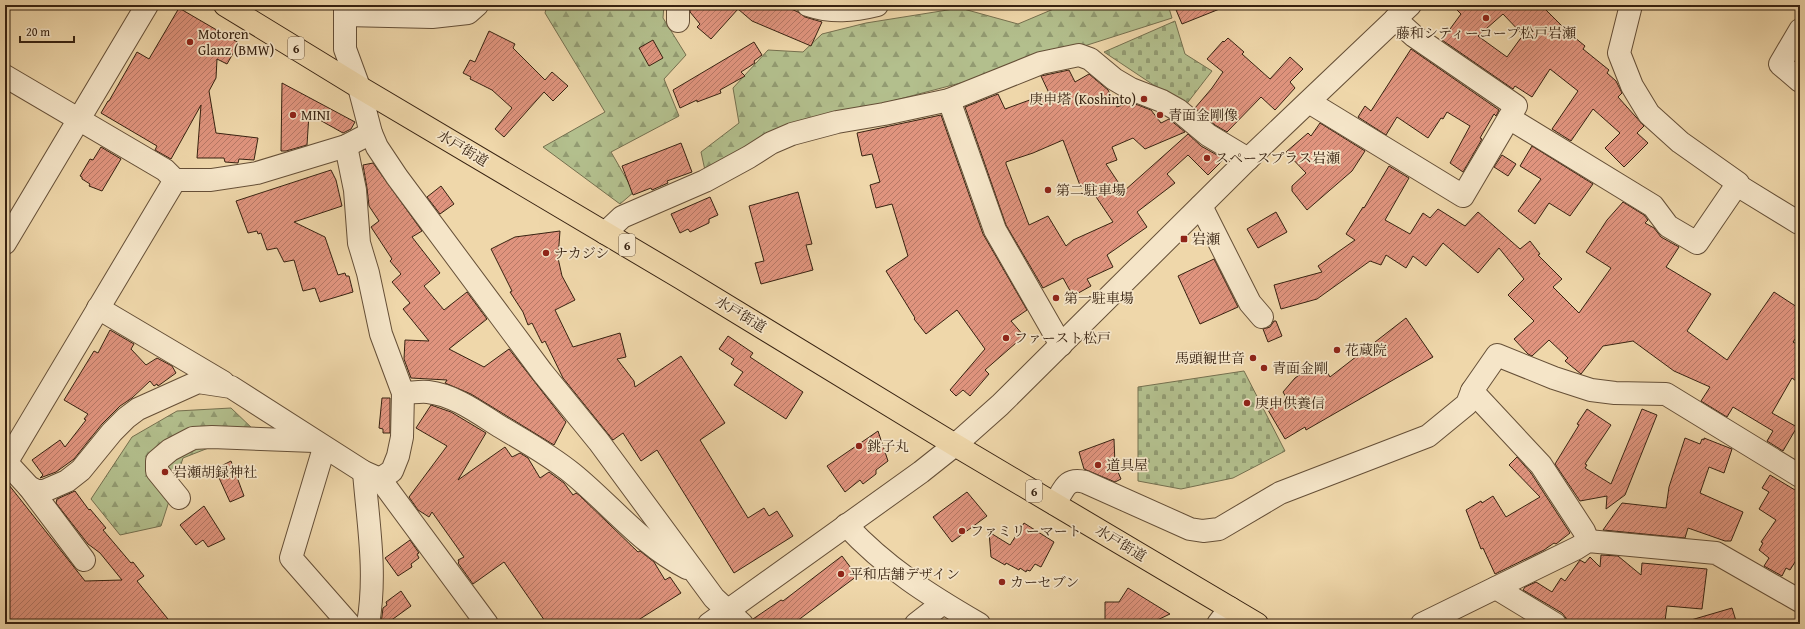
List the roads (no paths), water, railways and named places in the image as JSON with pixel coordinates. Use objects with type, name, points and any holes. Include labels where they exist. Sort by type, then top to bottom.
[{"type":"highway","name":"水戸街道","points":[[225,5],[1055,504],[1224,616],[1257,624]]},
{"type":"street","points":[[5,243],[147,5]]},
{"type":"street","points":[[477,5],[468,13],[432,17],[345,10],[344,49],[359,86],[371,133],[377,147],[397,176],[542,372],[599,442],[714,598],[735,617]]},
{"type":"street","points":[[808,5],[837,11],[857,10],[877,5]]},
{"type":"street","points":[[1631,5],[1619,53],[1632,86],[1649,114],[1680,142],[1738,183],[1737,185],[1799,223]]},
{"type":"street","points":[[709,624],[735,617],[846,525],[921,472],[955,445],[1000,405],[1248,159],[1403,12],[1414,36],[1516,106],[1463,196],[1309,102]]},
{"type":"street","points":[[1800,30],[1780,64],[1800,81]]},
{"type":"street","points":[[605,233],[622,218],[705,181],[771,143],[792,134],[837,122],[884,114],[949,100],[1041,62],[1079,55],[1090,59],[1114,79],[1131,89],[1162,101],[1178,110],[1208,135],[1248,159]]},
{"type":"street","points":[[5,76],[165,170],[175,180],[211,180],[257,173],[346,146],[371,133]]},
{"type":"street","points":[[949,100],[995,230],[1060,345]]},
{"type":"street","points":[[1509,118],[1653,206],[1668,226],[1697,243],[1737,185]]},
{"type":"street","points":[[346,146],[355,190],[359,243],[368,274],[381,334],[404,393],[402,437],[398,456],[392,471],[372,475]]},
{"type":"street","points":[[84,560],[29,487],[6,462],[175,180]]},
{"type":"street","points":[[1201,206],[1250,303],[1262,317]]},
{"type":"street","points":[[98,308],[199,367],[319,444],[372,475],[486,624]]},
{"type":"street","points":[[1055,504],[1067,483],[1076,480],[1085,482],[1190,529],[1203,531],[1219,529],[1280,493],[1428,436],[1467,404],[1472,391],[1497,355],[1554,378],[1591,390],[1615,393],[1666,394],[1800,475]]},
{"type":"street","points":[[29,487],[37,491],[44,491],[67,481],[81,470],[112,432],[126,418],[152,402],[198,382],[231,387]]},
{"type":"street","points":[[1472,391],[1541,465],[1584,531],[1588,541]]},
{"type":"street","points":[[404,393],[427,392],[442,395],[470,408],[548,455],[573,474],[647,543],[671,560],[695,572]]},
{"type":"street","points":[[179,498],[158,471],[157,461],[170,450],[193,438],[212,437],[319,444]]},
{"type":"street","points":[[319,444],[290,558],[349,624]]},
{"type":"street","points":[[368,624],[372,558],[372,475]]},
{"type":"street","points":[[846,525],[884,561],[909,581],[978,624]]},
{"type":"street","points":[[1422,624],[1577,548],[1588,541],[1606,544],[1716,553],[1800,602]]},
{"type":"street","points":[[1496,588],[1554,624]]},
{"type":"street","points":[[916,624],[943,603]]},
{"type":"place","name":"藤和シティーコープ松戸岩瀬","points":[[1486,18]]},
{"type":"place","name":"Motoren Glanz (BMW)","points":[[190,42]]},
{"type":"place","name":"庚申塔 (Koshinto)","points":[[1144,99]]},
{"type":"place","name":"MINI","points":[[293,115]]},
{"type":"place","name":"青面金剛像","points":[[1160,115]]},
{"type":"place","name":"スペースプラス岩瀬","points":[[1207,158]]},
{"type":"place","name":"第二駐車場","points":[[1048,190]]},
{"type":"place","name":"岩瀬","points":[[1184,239]]},
{"type":"place","name":"ナカジシ","points":[[546,253]]},
{"type":"place","name":"第一駐車場","points":[[1056,298]]},
{"type":"place","name":"ファースト松戸","points":[[1006,338]]},
{"type":"place","name":"花蔵院","points":[[1337,350]]},
{"type":"place","name":"馬頭観世音","points":[[1253,358]]},
{"type":"place","name":"青面金剛","points":[[1264,368]]},
{"type":"place","name":"庚申供養信","points":[[1247,403]]},
{"type":"place","name":"銚子丸","points":[[859,446]]},
{"type":"place","name":"道具屋","points":[[1098,465]]},
{"type":"place","name":"岩瀬胡録神社","points":[[165,472]]},
{"type":"place","name":"ファミリーマート","points":[[962,531]]},
{"type":"place","name":"平和店舗デザイン","points":[[841,574]]},
{"type":"place","name":"カーセブン","points":[[1002,582]]}]
